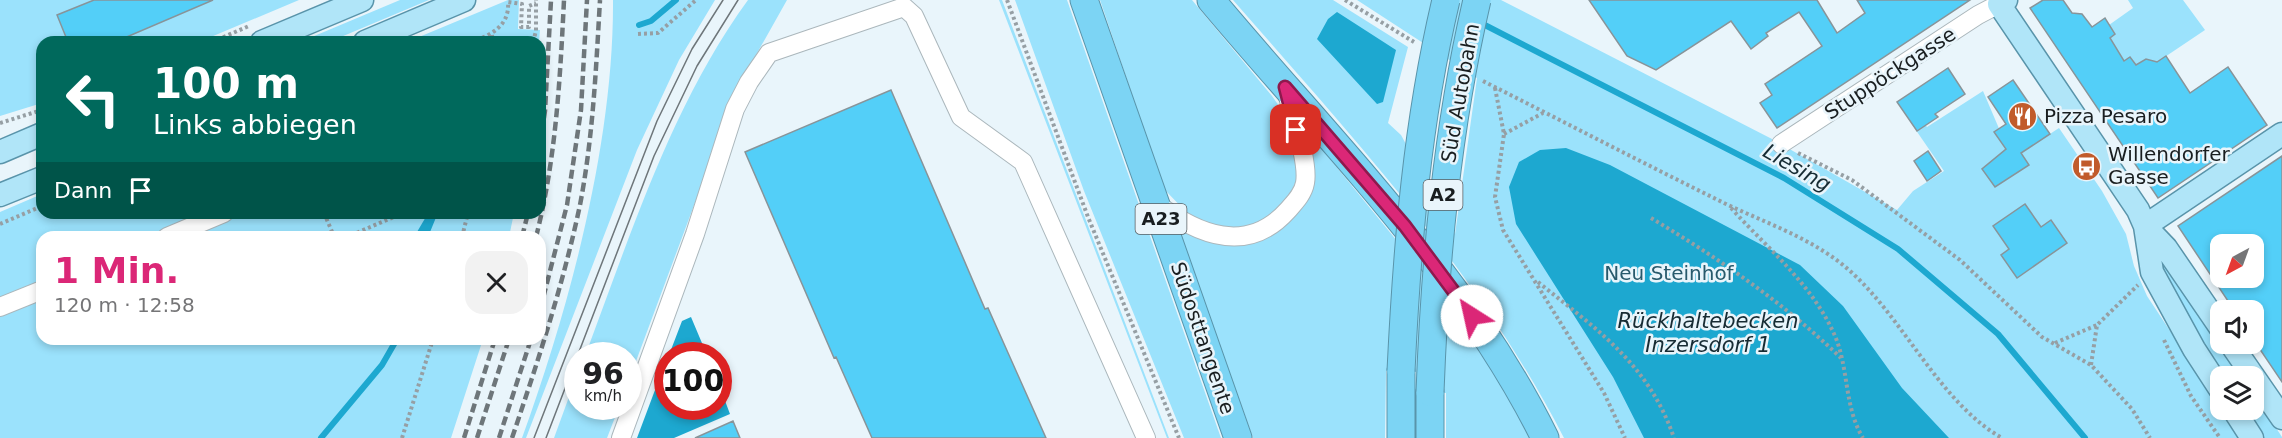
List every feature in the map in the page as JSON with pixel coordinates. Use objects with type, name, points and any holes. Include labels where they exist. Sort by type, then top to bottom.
[{"type":"highway","name":"Südosttangente","points":[[1084,0],[1238,438]]},
{"type":"highway","points":[[1211,0],[1405,226],[1447,282],[1509,374],[1545,438]]},
{"type":"highway","name":"Süd Autobahn","points":[[1401,438],[1401,371],[1412,201],[1423,115],[1446,0]]},
{"type":"highway","name":"Süd Autobahn","points":[[1431,438],[1433,302],[1441,209],[1453,119],[1477,0]]},
{"type":"main road","points":[[276,36],[362,0]]},
{"type":"main road","points":[[379,36],[464,0]]},
{"type":"main road","points":[[2001,1],[2138,210],[2145,226],[2152,272],[2194,350],[2210,374]]},
{"type":"main road","points":[[2145,226],[2282,134]]},
{"type":"main road","points":[[0,152],[36,137]]},
{"type":"main road","points":[[0,195],[36,180]]},
{"type":"main road","points":[[2145,226],[2166,248],[2210,312]]},
{"type":"main road","points":[[2238,354],[2282,418]]},
{"type":"main road","points":[[2240,420],[2252,438]]},
{"type":"street","name":"Stuppöckgasse","points":[[1781,144],[2001,1]]},
{"type":"street","points":[[621,438],[695,234],[735,109],[749,82],[770,53],[905,3],[914,16],[961,117],[1023,162],[1146,438]]},
{"type":"street","points":[[1155,203],[1184,224],[1208,234],[1231,237],[1261,230],[1279,220],[1298,199],[1305,182],[1302,152],[1285,87]]},
{"type":"street","points":[[181,231],[210,219]]},
{"type":"street","points":[[0,307],[36,292]]},
{"type":"path","points":[[638,34],[658,33],[696,0]]},
{"type":"path","points":[[1007,0],[1088,217],[1179,438]]},
{"type":"path","points":[[1345,0],[1420,46]]},
{"type":"path","points":[[489,36],[502,24],[508,2],[522,4],[521,27],[529,27],[529,6],[536,1]]},
{"type":"path","points":[[535,36],[536,1]]},
{"type":"path","points":[[1477,78],[1728,205],[1811,242],[1843,265],[1871,292],[1966,411],[2002,438]]},
{"type":"path","points":[[1495,87],[1504,134],[1495,197],[1503,230],[1604,393],[1625,438]]},
{"type":"path","points":[[0,123],[36,112]]},
{"type":"path","points":[[1504,134],[1544,113]]},
{"type":"path","points":[[1781,144],[1852,180],[1960,260],[2042,337],[2091,365],[2132,409],[2150,438]]},
{"type":"path","points":[[1728,205],[1798,279],[1822,309],[1836,339],[1854,423],[1863,438]]},
{"type":"path","points":[[0,224],[36,209]]},
{"type":"path","points":[[1651,218],[1795,316],[1841,358]]},
{"type":"path","points":[[360,231],[389,219]]},
{"type":"path","points":[[2055,344],[2097,325],[2152,272]]},
{"type":"path","points":[[1535,280],[1619,348],[1633,363],[1670,426],[1674,438]]},
{"type":"path","points":[[2091,365],[2097,325]]},
{"type":"path","points":[[402,438],[431,345]]},
{"type":"green space","points":[[0,0],[299,0],[213,36],[36,36],[36,105],[0,116]]},
{"type":"green space","points":[[400,0],[429,0],[343,36],[314,36]]},
{"type":"green space","points":[[508,0],[519,0],[518,29],[540,30],[540,36],[421,36]]},
{"type":"green space","points":[[613,0],[715,0],[679,60],[637,150],[526,438],[522,438],[557,334],[586,222],[606,109]]},
{"type":"green space","points":[[748,0],[787,0],[738,87],[642,345],[642,342],[590,342],[655,172],[697,83]]},
{"type":"green space","points":[[999,0],[1002,0],[1169,438],[1167,438]]},
{"type":"green space","points":[[1015,0],[1067,0],[1221,438],[1184,438],[1084,191]]},
{"type":"green space","points":[[1100,0],[1192,0],[1272,96],[1284,113],[1298,157],[1296,181],[1285,205],[1266,223],[1243,229],[1217,228],[1190,216],[1164,189]]},
{"type":"green space","name":"Neu Steinhof","points":[[1233,0],[1333,0],[1408,47],[1388,123],[1401,135],[1455,234],[1477,78],[1357,0],[1501,0],[1772,139],[1897,210],[1913,191],[1944,171],[1911,123],[1919,118],[1927,127],[1983,91],[2012,159],[2059,128],[2102,191],[2126,234],[2134,266],[2147,296],[2210,391],[2210,420],[2229,420],[2241,438],[1564,438],[1531,378],[1494,320],[1454,264],[1412,209]]},
{"type":"green space","points":[[2128,0],[2183,0],[2205,30],[2141,73],[2130,57],[2124,61],[2110,38],[2115,33],[2109,25],[2133,8]]},
{"type":"green space","points":[[1307,131],[1447,302],[1491,368],[1531,438],[1446,438],[1446,393],[1415,392],[1416,372],[1386,371],[1385,438],[1253,438],[1179,231],[1182,230],[1200,238],[1233,244],[1263,237],[1276,229],[1304,204]]},
{"type":"green space","points":[[36,197],[36,219],[513,219],[510,231],[36,231],[36,345],[481,345],[451,438],[0,438],[0,212]]},
{"type":"green space","points":[[2159,257],[2210,330],[2210,354],[2227,354],[2235,366],[2214,366],[2174,296]]},
{"type":"green space","points":[[2264,410],[2282,438],[2261,438],[2249,420],[2264,420]]},
{"type":"green space","points":[[564,411],[564,420],[614,420],[607,438],[554,438]]},
{"type":"water","points":[[1337,12],[1396,50],[1383,102],[1377,104],[1317,39],[1328,19]]},
{"type":"water","name":"Rückhaltebecken Inzersdorf 1","points":[[1566,148],[1610,165],[1800,265],[1843,306],[1902,388],[1949,438],[1644,438],[1613,377],[1516,224],[1509,187],[1519,162],[1540,150]]},
{"type":"water","points":[[425,219],[435,219],[430,231],[418,231]]},
{"type":"water","points":[[691,317],[702,342],[674,342],[682,321]]},
{"type":"water","points":[[654,393],[654,420],[716,420],[674,438],[637,438]]},
{"type":"building","points":[[94,0],[213,0],[129,36],[66,36],[57,15]]},
{"type":"building","points":[[1589,0],[1817,0],[1837,33],[1865,13],[1857,0],[1970,0],[1777,128],[1760,103],[1772,95],[1765,84],[1822,46],[1799,12],[1766,33],[1768,36],[1751,49],[1731,21],[1656,70],[1627,56]]},
{"type":"building","points":[[2043,0],[2063,0],[2072,13],[2082,14],[2092,27],[2105,18],[2115,34],[2110,38],[2124,61],[2130,57],[2136,65],[2146,59],[2157,62],[2166,56],[2190,93],[2228,67],[2267,125],[2158,198],[2030,8]]},
{"type":"building","points":[[1948,68],[1965,94],[1935,114],[1938,117],[1917,131],[1897,102]]},
{"type":"building","points":[[2013,80],[2050,134],[2021,153],[2029,165],[1995,187],[1982,169],[2006,149],[1994,132],[2006,124],[1988,97]]},
{"type":"building","points":[[891,90],[985,309],[988,308],[1046,438],[872,438],[836,357],[834,358],[745,152]]},
{"type":"building","points":[[1928,151],[1941,171],[1927,181],[1914,161]]},
{"type":"building","points":[[2282,156],[2282,382],[2263,354],[2264,300],[2227,300],[2219,288],[2264,288],[2264,234],[2210,234],[2210,274],[2178,226]]},
{"type":"building","points":[[2025,204],[2041,227],[2051,220],[2067,243],[2017,278],[2001,255],[2009,249],[1993,226]]},
{"type":"building","points":[[733,421],[740,438],[695,438]]},
{"type":"waterway","points":[[639,25],[651,21],[676,0]]},
{"type":"waterway","name":"Liesing","points":[[1479,22],[1784,178],[1898,249],[1998,334],[2085,438]]},
{"type":"waterway","points":[[321,438],[382,365],[394,345]]},
{"type":"tram line","points":[[534,438],[657,121],[692,49],[723,0]]},
{"type":"tram line","points":[[546,438],[654,156],[697,66],[738,0]]},
{"type":"railway","points":[[546,92],[551,0]]},
{"type":"railway","points":[[546,190],[559,90],[564,0]]},
{"type":"railway","points":[[546,287],[567,205],[581,110],[587,0]]},
{"type":"railway","points":[[546,333],[580,205],[591,128],[600,0]]},
{"type":"railway","points":[[524,231],[526,219]]},
{"type":"railway","points":[[537,231],[540,219]]},
{"type":"railway","points":[[464,438],[493,345]]},
{"type":"railway","points":[[477,438],[507,345]]},
{"type":"railway","points":[[499,438],[529,345]]},
{"type":"railway","points":[[512,438],[542,345]]},
{"type":"place","name":"Pizza Pesaro","points":[[2023,116]]},
{"type":"place","name":"Willendorfer Gasse","points":[[2087,166]]},
{"type":"route","points":[[1296,130],[1285,87],[1405,226],[1472,316]]}]
